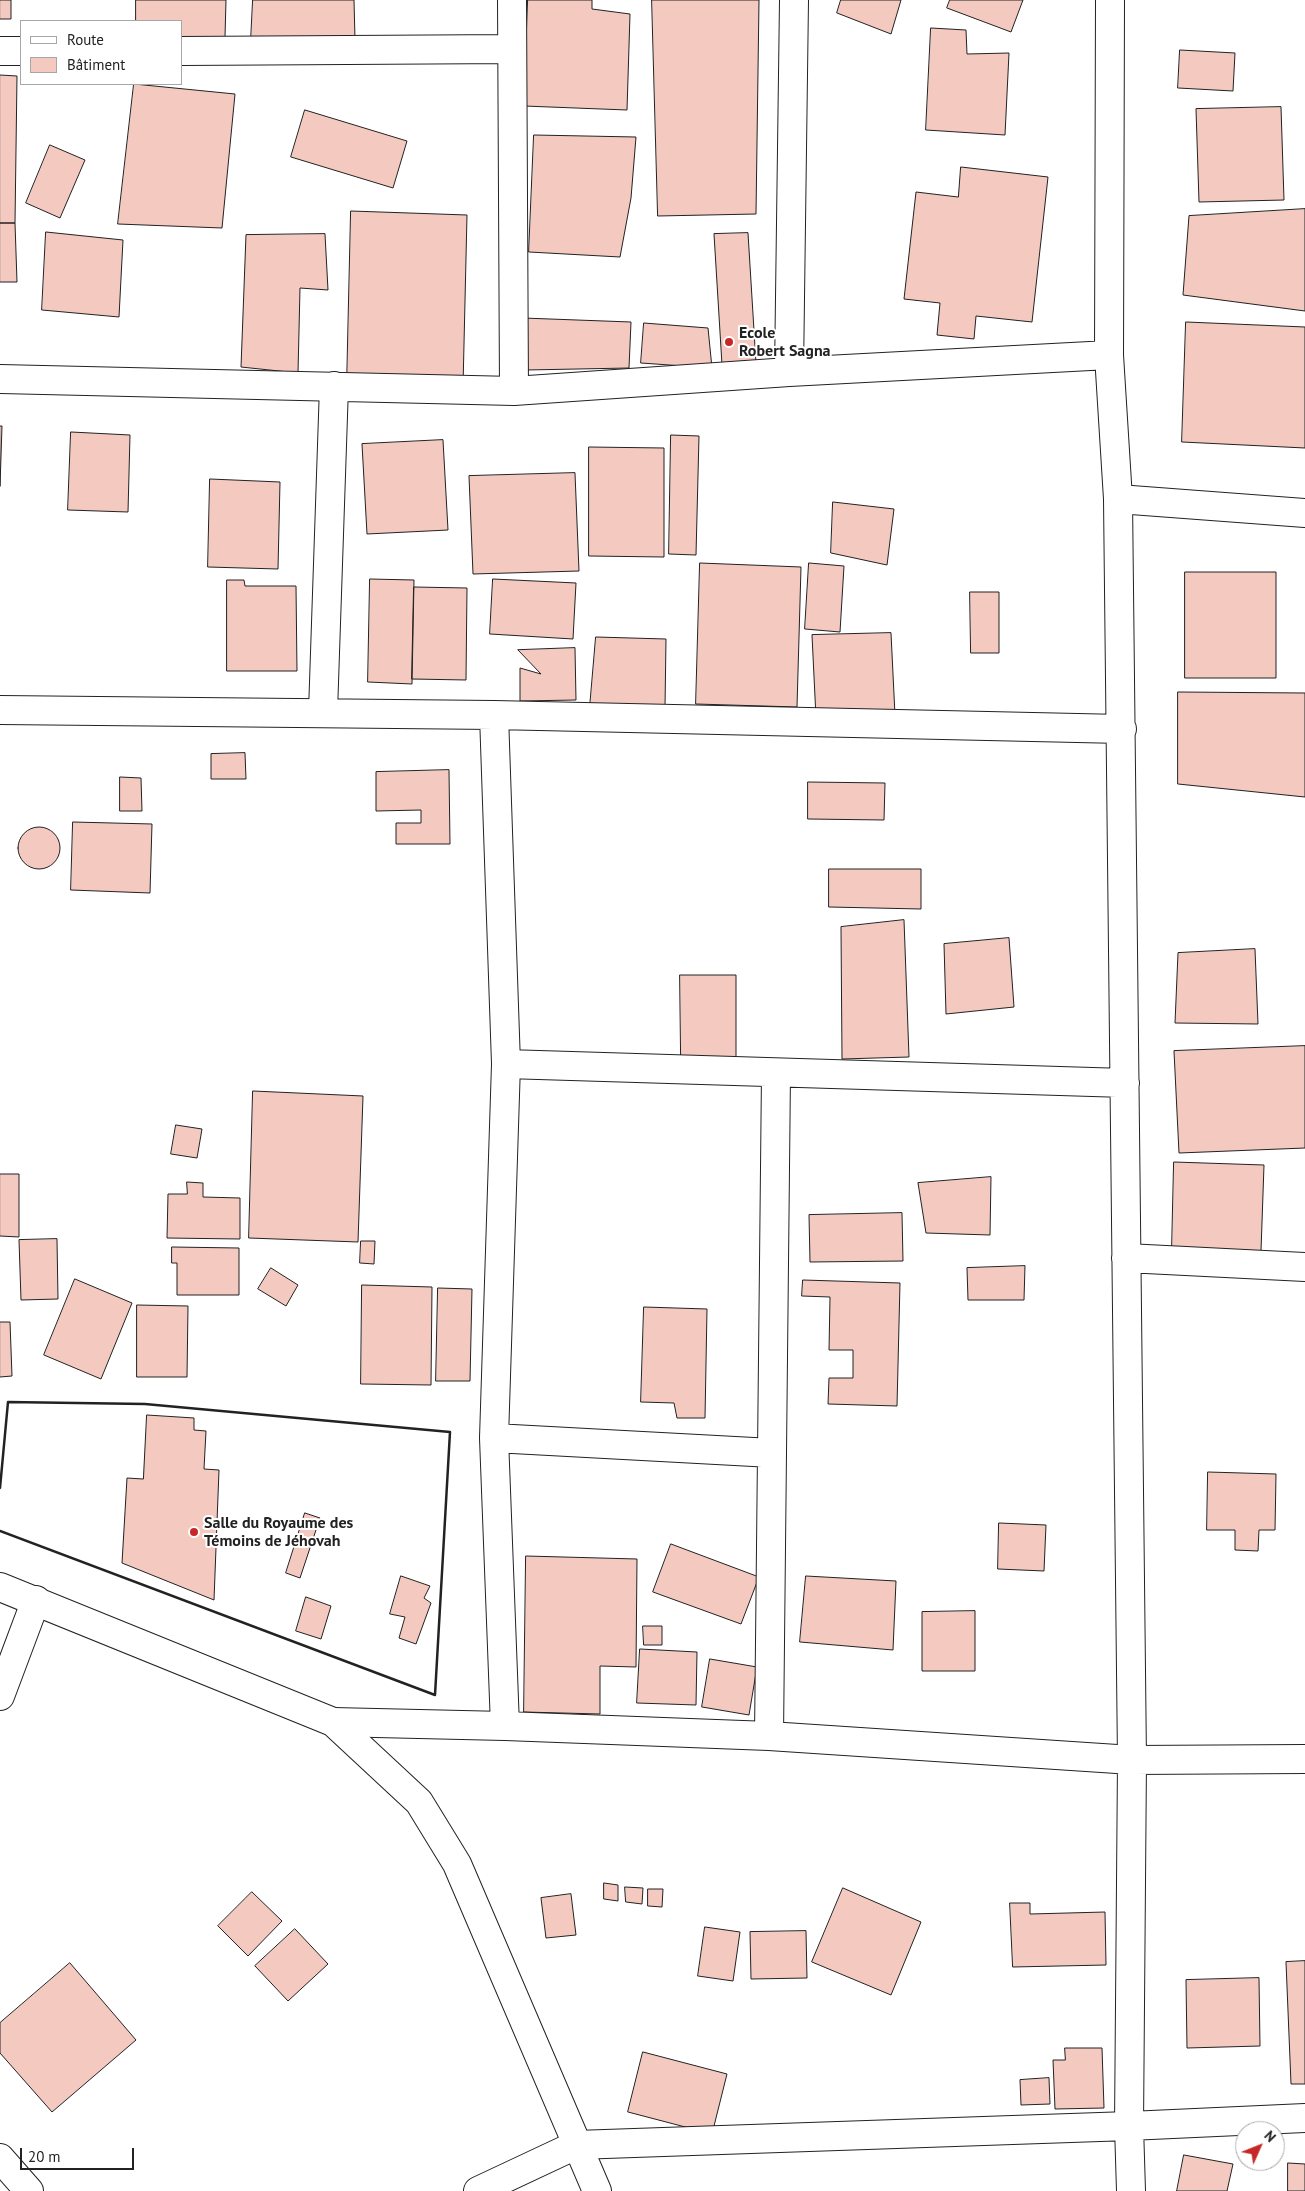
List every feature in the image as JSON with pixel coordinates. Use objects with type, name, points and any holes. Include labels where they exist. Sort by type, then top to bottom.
[{"type":"street","points":[[512,0],[514,391]]},
{"type":"street","points":[[790,372],[794,0]]},
{"type":"street","points":[[1110,0],[1109,355],[1118,499],[1122,729],[1132,1760],[1129,2126],[1131,2191]]},
{"type":"street","points":[[182,51],[512,49]]},
{"type":"street","points":[[0,51],[20,51]]},
{"type":"street","points":[[0,379],[514,391],[790,372],[1109,355]]},
{"type":"street","points":[[323,712],[334,386]]},
{"type":"street","points":[[1118,499],[1305,513]]},
{"type":"street","points":[[0,710],[323,712],[1122,729]]},
{"type":"street","points":[[494,715],[506,1064],[494,1438],[505,1726]]},
{"type":"street","points":[[506,1064],[1125,1083]]},
{"type":"street","points":[[769,1736],[776,1073]]},
{"type":"street","points":[[1126,1258],[1305,1267]]},
{"type":"street","points":[[494,1438],[772,1453]]},
{"type":"street","points":[[0,1586],[333,1722],[418,1802],[457,1864],[597,2191]]},
{"type":"street","points":[[0,1696],[36,1600]]},
{"type":"street","points":[[333,1722],[505,1726],[769,1736],[1132,1760],[1305,1759]]},
{"type":"street","points":[[478,2191],[576,2145],[1305,2118]]},
{"type":"street","points":[[0,2158],[29,2191]]},
{"type":"building","points":[[0,0],[11,0],[11,19],[0,19]]},
{"type":"building","points":[[136,0],[226,0],[225,37],[182,37],[182,20],[136,20]]},
{"type":"building","points":[[253,0],[354,0],[355,40],[251,40]]},
{"type":"building","points":[[528,0],[592,0],[592,9],[630,14],[627,110],[524,106]]},
{"type":"building","points":[[652,0],[759,0],[756,214],[658,216]]},
{"type":"building","points":[[841,0],[901,0],[891,34],[837,13]]},
{"type":"building","points":[[950,0],[1023,0],[1011,32],[947,8]]},
{"type":"building","points":[[931,28],[966,30],[967,54],[1009,53],[1005,135],[926,130]]},
{"type":"building","points":[[1180,50],[1235,53],[1233,91],[1178,88]]},
{"type":"building","points":[[0,75],[17,76],[15,223],[0,223]]},
{"type":"building","points":[[134,85],[235,94],[222,228],[118,224]]},
{"type":"building","points":[[1281,107],[1284,200],[1199,202],[1196,109]]},
{"type":"building","points":[[305,110],[407,141],[393,188],[291,157]]},
{"type":"building","points":[[534,135],[636,137],[631,198],[620,257],[529,252]]},
{"type":"building","points":[[50,145],[85,160],[60,218],[26,203]]},
{"type":"building","points":[[961,167],[1048,177],[1032,322],[976,316],[974,339],[937,335],[940,303],[904,299],[916,192],[958,197]]},
{"type":"building","points":[[1305,209],[1305,311],[1183,295],[1189,216]]},
{"type":"building","points":[[351,211],[467,215],[463,387],[347,384]]},
{"type":"building","points":[[0,223],[15,223],[17,282],[0,282]]},
{"type":"building","points":[[46,232],[123,240],[119,317],[42,310]]},
{"type":"building","points":[[748,233],[756,363],[722,365],[714,234]]},
{"type":"building","points":[[325,234],[328,290],[300,288],[298,373],[241,367],[246,235]]},
{"type":"building","points":[[523,318],[631,322],[629,368],[526,370]]},
{"type":"building","points":[[1186,322],[1305,327],[1305,448],[1182,442]]},
{"type":"building","points":[[644,323],[708,328],[712,368],[641,363]]},
{"type":"building","points":[[0,426],[2,426],[0,486]]},
{"type":"building","points":[[71,432],[130,435],[128,512],[68,510]]},
{"type":"building","points":[[671,435],[699,436],[696,555],[669,554]]},
{"type":"building","points":[[443,440],[448,530],[367,534],[362,444]]},
{"type":"building","points":[[589,447],[664,448],[664,557],[589,556]]},
{"type":"building","points":[[575,473],[579,571],[473,574],[469,476]]},
{"type":"building","points":[[210,479],[280,482],[278,569],[208,567]]},
{"type":"building","points":[[833,502],[894,509],[887,565],[831,553]]},
{"type":"building","points":[[700,563],[801,567],[797,707],[696,704]]},
{"type":"building","points":[[809,563],[844,566],[840,632],[805,629]]},
{"type":"building","points":[[1185,572],[1276,572],[1276,678],[1185,678]]},
{"type":"building","points":[[370,579],[414,580],[412,684],[368,682]]},
{"type":"building","points":[[493,579],[576,583],[573,639],[490,634]]},
{"type":"building","points":[[227,580],[244,580],[245,586],[296,586],[297,671],[227,671]]},
{"type":"building","points":[[414,587],[467,588],[466,680],[412,679]]},
{"type":"building","points":[[970,592],[999,592],[999,653],[971,653]]},
{"type":"building","points":[[891,633],[895,715],[816,718],[812,635]]},
{"type":"building","points":[[596,637],[666,639],[665,708],[590,707]]},
{"type":"building","points":[[575,648],[576,700],[520,701],[520,668],[541,674],[518,650]]},
{"type":"building","points":[[1178,692],[1305,693],[1305,797],[1178,784]]},
{"type":"building","points":[[245,753],[246,779],[211,779],[211,754]]},
{"type":"building","points":[[449,770],[450,844],[396,844],[396,823],[421,823],[421,810],[376,811],[376,772]]},
{"type":"building","points":[[120,777],[141,778],[142,811],[120,811]]},
{"type":"building","points":[[808,782],[885,783],[884,820],[808,819]]},
{"type":"building","points":[[73,822],[152,824],[150,893],[71,890]]},
{"type":"building","points":[[43,827],[51,830],[57,836],[60,848],[57,860],[51,866],[35,869],[27,866],[21,860],[18,844],[21,836],[27,830]]},
{"type":"building","points":[[829,869],[921,869],[921,909],[829,907]]},
{"type":"building","points":[[904,920],[909,1057],[842,1059],[841,927]]},
{"type":"building","points":[[1009,938],[1014,1007],[946,1014],[944,944]]},
{"type":"building","points":[[1255,949],[1258,1024],[1175,1023],[1178,953]]},
{"type":"building","points":[[680,975],[736,975],[736,1057],[681,1057]]},
{"type":"building","points":[[1305,1046],[1305,1148],[1179,1153],[1174,1051]]},
{"type":"building","points":[[253,1091],[363,1096],[358,1242],[249,1238]]},
{"type":"building","points":[[176,1125],[202,1129],[197,1158],[171,1154]]},
{"type":"building","points":[[1174,1162],[1264,1165],[1261,1251],[1172,1248]]},
{"type":"building","points":[[0,1174],[19,1174],[19,1237],[0,1236]]},
{"type":"building","points":[[991,1177],[990,1235],[926,1233],[918,1183]]},
{"type":"building","points":[[187,1182],[203,1183],[203,1197],[240,1198],[240,1239],[167,1238],[168,1194],[187,1194]]},
{"type":"building","points":[[902,1213],[903,1261],[810,1262],[809,1215]]},
{"type":"building","points":[[57,1239],[58,1299],[21,1300],[19,1240]]},
{"type":"building","points":[[361,1241],[375,1241],[374,1264],[360,1263]]},
{"type":"building","points":[[172,1247],[239,1248],[239,1295],[177,1295],[177,1263],[172,1263]]},
{"type":"building","points":[[1025,1266],[1024,1300],[968,1300],[967,1268]]},
{"type":"building","points":[[271,1268],[298,1285],[286,1306],[258,1289]]},
{"type":"building","points":[[75,1279],[132,1303],[101,1379],[44,1355]]},
{"type":"building","points":[[803,1280],[900,1283],[897,1406],[828,1404],[829,1378],[853,1378],[853,1350],[829,1350],[830,1297],[802,1296]]},
{"type":"building","points":[[362,1285],[432,1287],[431,1385],[361,1384]]},
{"type":"building","points":[[438,1288],[472,1289],[470,1381],[436,1381]]},
{"type":"building","points":[[137,1305],[188,1306],[187,1377],[137,1377]]},
{"type":"building","points":[[644,1307],[707,1309],[705,1418],[677,1418],[674,1403],[641,1402]]},
{"type":"building","points":[[0,1322],[10,1322],[12,1376],[0,1377]]},
{"type":"building","points":[[147,1415],[194,1418],[194,1430],[206,1431],[204,1469],[219,1470],[214,1600],[122,1563],[127,1478],[143,1479]]},
{"type":"building","points":[[1208,1472],[1276,1474],[1275,1530],[1259,1530],[1258,1551],[1235,1550],[1235,1530],[1207,1530]]},
{"type":"building","points":[[305,1513],[320,1518],[300,1578],[286,1573]]},
{"type":"building","points":[[999,1523],[1046,1525],[1044,1571],[998,1569]]},
{"type":"building","points":[[671,1544],[759,1577],[741,1624],[653,1592]]},
{"type":"building","points":[[526,1556],[637,1559],[636,1667],[600,1666],[600,1714],[524,1712]]},
{"type":"building","points":[[401,1576],[430,1586],[424,1598],[431,1603],[416,1644],[399,1638],[405,1617],[390,1614]]},
{"type":"building","points":[[806,1576],[896,1581],[893,1650],[800,1642]]},
{"type":"building","points":[[306,1597],[331,1606],[321,1639],[296,1631]]},
{"type":"building","points":[[975,1611],[975,1671],[922,1671],[922,1612]]},
{"type":"building","points":[[643,1626],[662,1626],[662,1645],[644,1645]]},
{"type":"building","points":[[640,1649],[697,1652],[696,1705],[637,1703]]},
{"type":"building","points":[[710,1659],[757,1667],[749,1715],[702,1707]]},
{"type":"building","points":[[604,1883],[618,1885],[618,1901],[604,1899]]},
{"type":"building","points":[[625,1887],[643,1888],[642,1904],[626,1902]]},
{"type":"building","points":[[843,1888],[921,1922],[891,1995],[812,1962]]},
{"type":"building","points":[[648,1889],[663,1889],[662,1907],[648,1906]]},
{"type":"building","points":[[252,1892],[282,1921],[248,1956],[218,1926]]},
{"type":"building","points":[[571,1894],[576,1935],[546,1938],[541,1898]]},
{"type":"building","points":[[1010,1903],[1030,1903],[1030,1914],[1105,1912],[1106,1965],[1013,1967]]},
{"type":"building","points":[[705,1927],[740,1932],[733,1981],[698,1976]]},
{"type":"building","points":[[295,1929],[328,1964],[288,2001],[255,1966]]},
{"type":"building","points":[[806,1931],[807,1978],[751,1979],[750,1932]]},
{"type":"building","points":[[1305,1961],[1305,2084],[1291,2084],[1286,1962]]},
{"type":"building","points":[[70,1963],[136,2040],[52,2112],[0,2053],[0,2023]]},
{"type":"building","points":[[1259,1978],[1260,2046],[1187,2048],[1186,1980]]},
{"type":"building","points":[[1065,2048],[1102,2048],[1104,2108],[1055,2109],[1053,2060],[1065,2060]]},
{"type":"building","points":[[643,2052],[727,2074],[712,2134],[628,2112]]},
{"type":"building","points":[[1049,2078],[1050,2104],[1021,2105],[1020,2080]]},
{"type":"building","points":[[1184,2155],[1233,2164],[1227,2191],[1177,2191]]},
{"type":"building","points":[[1288,2163],[1305,2164],[1305,2191],[1288,2191]]},
{"type":"wall","points":[[0,1488],[8,1402],[145,1404],[450,1432],[435,1695],[0,1531]]},
{"type":"place","name":"Ecole Robert Sagna","points":[[729,342]]},
{"type":"place","name":"Salle du Royaume des Témoins de Jéhovah","points":[[194,1532]]}]
